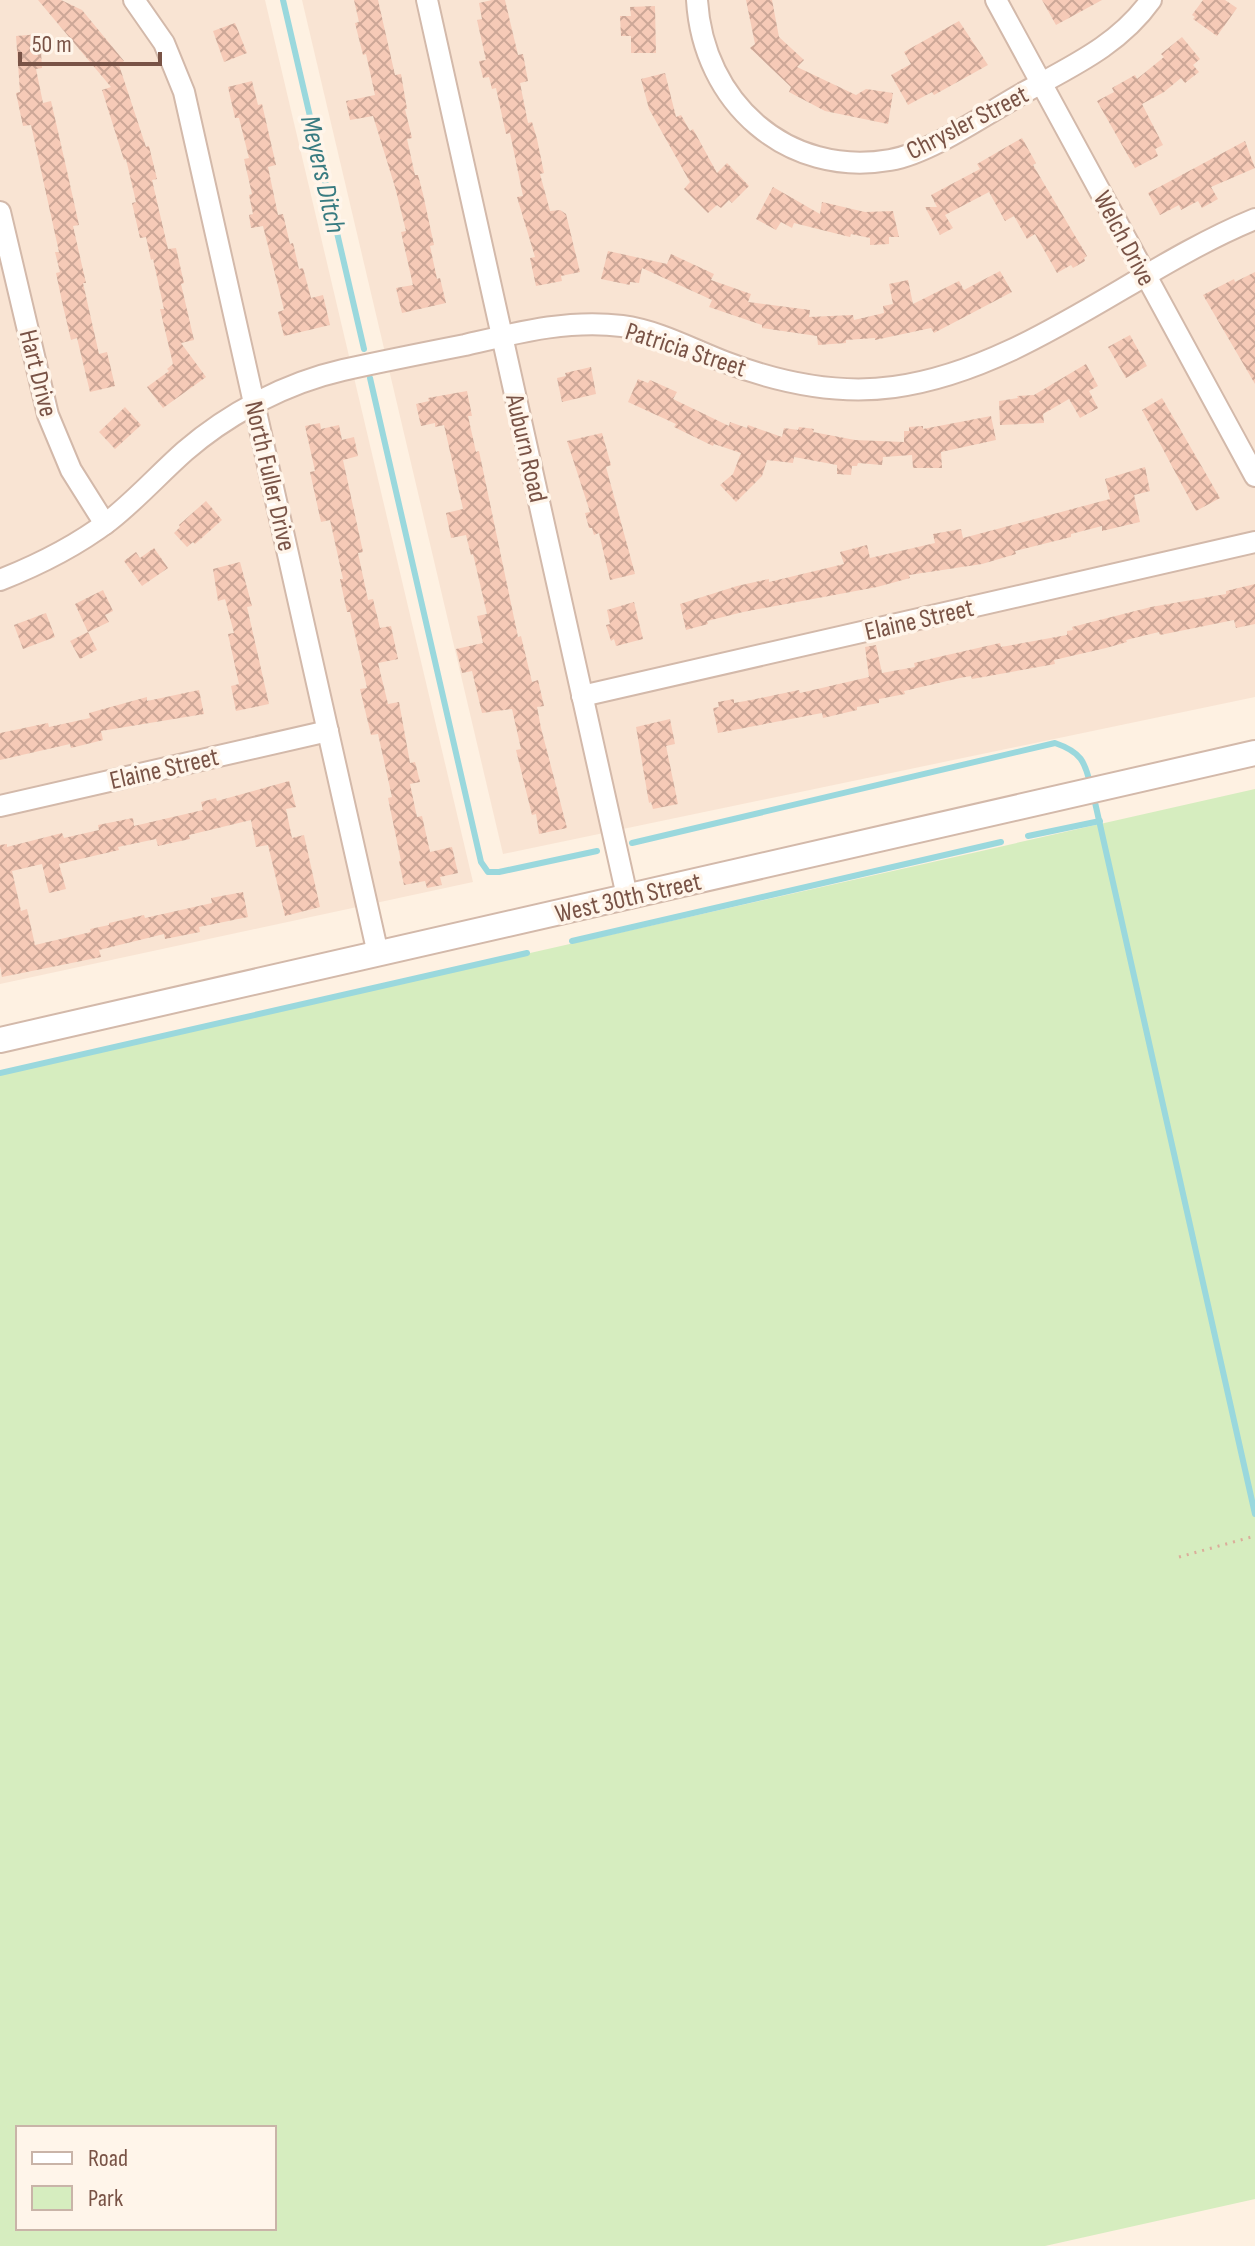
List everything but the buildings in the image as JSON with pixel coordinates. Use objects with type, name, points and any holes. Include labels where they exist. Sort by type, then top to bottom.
[{"type":"street","name":"Auburn Road","points":[[427,0],[627,896]]},
{"type":"street","name":"Chrysler Street","points":[[697,0],[700,28],[708,55],[719,79],[739,109],[773,138],[796,151],[829,161],[873,162],[907,155],[931,145],[1108,46],[1140,16],[1151,0]]},
{"type":"street","name":"Welch Drive","points":[[996,0],[1255,476]]},
{"type":"street","name":"North Fuller Drive","points":[[137,4],[168,50],[181,84],[378,954]]},
{"type":"street","name":"Hart Drive","points":[[0,212],[48,415],[71,470],[105,524]]},
{"type":"street","name":"Patricia Street","points":[[0,580],[62,552],[105,524],[208,433],[255,404],[343,370],[556,326],[591,324],[624,327],[662,336],[783,381],[834,389],[878,388],[920,382],[976,366],[1008,351],[1255,219]]},
{"type":"street","name":"Elaine Street","points":[[582,696],[1255,542]]},
{"type":"street","name":"Elaine Street","points":[[0,806],[328,731]]},
{"type":"street","name":"West 30th Street","points":[[0,1040],[1255,753]]},
{"type":"path","points":[[1179,1557],[1255,1536]]},
{"type":"shaded area","points":[[0,0],[265,0],[473,882],[0,984]]},
{"type":"shaded area","points":[[302,0],[1255,0],[1255,697],[503,854]]},
{"type":"green space","points":[[1255,789],[1255,2199],[1045,2246],[0,2246],[0,1073]]},
{"type":"waterway","name":"Meyers Ditch","points":[[283,0],[364,349]]},
{"type":"waterway","points":[[370,378],[481,862],[488,872],[499,872],[597,851]]},
{"type":"waterway","points":[[632,843],[1055,743],[1076,754],[1086,770],[1091,787]]},
{"type":"waterway","points":[[1094,798],[1255,1514]]},
{"type":"waterway","points":[[1028,836],[1100,821]]},
{"type":"waterway","points":[[572,941],[1001,842]]},
{"type":"waterway","points":[[0,1073],[527,953]]}]
